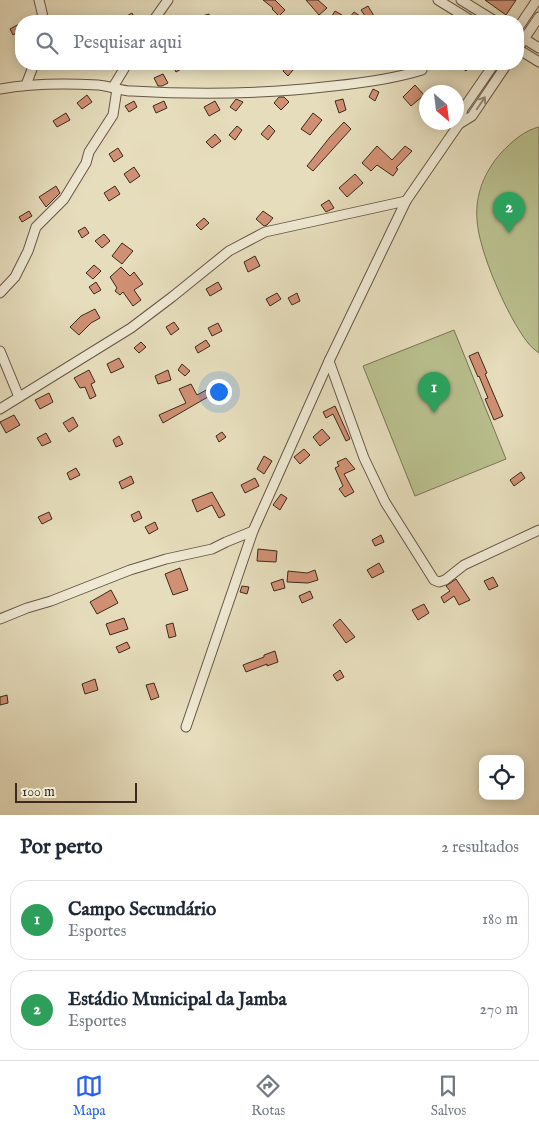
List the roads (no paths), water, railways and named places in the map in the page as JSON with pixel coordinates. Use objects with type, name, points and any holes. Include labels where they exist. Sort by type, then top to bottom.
[{"type":"street","points":[[39,0],[43,15]]},
{"type":"street","points":[[157,15],[168,0]]},
{"type":"street","points":[[438,0],[462,15]]},
{"type":"street","points":[[461,0],[485,15]]},
{"type":"street","points":[[524,19],[537,0]]},
{"type":"street","points":[[524,34],[539,17]]},
{"type":"street","points":[[524,39],[539,48]]},
{"type":"street","points":[[524,53],[539,62]]},
{"type":"street","points":[[26,85],[32,70]]},
{"type":"street","points":[[0,293],[15,277],[28,251],[36,227],[64,199],[113,115],[115,88],[124,70]]},
{"type":"street","points":[[0,89],[26,85],[64,83],[115,88],[130,92],[237,94],[398,78],[422,70]]},
{"type":"street","points":[[464,108],[490,70]]},
{"type":"street","points":[[464,121],[472,116],[503,70]]},
{"type":"street","points":[[186,727],[253,531],[329,361],[406,201],[454,130]]},
{"type":"street","points":[[0,409],[130,328],[229,251],[252,238],[265,232],[406,201]]},
{"type":"street","points":[[0,351],[19,397]]},
{"type":"street","points":[[329,361],[364,458],[381,493],[434,580],[439,582],[445,580],[464,565],[539,530]]},
{"type":"street","points":[[0,619],[130,570],[166,559],[212,549],[253,531]]},
{"type":"place","name":"Estádio Municipal da Jamba","points":[[509,233]]},
{"type":"place","name":"Campo Secundário","points":[[434,413]]}]
